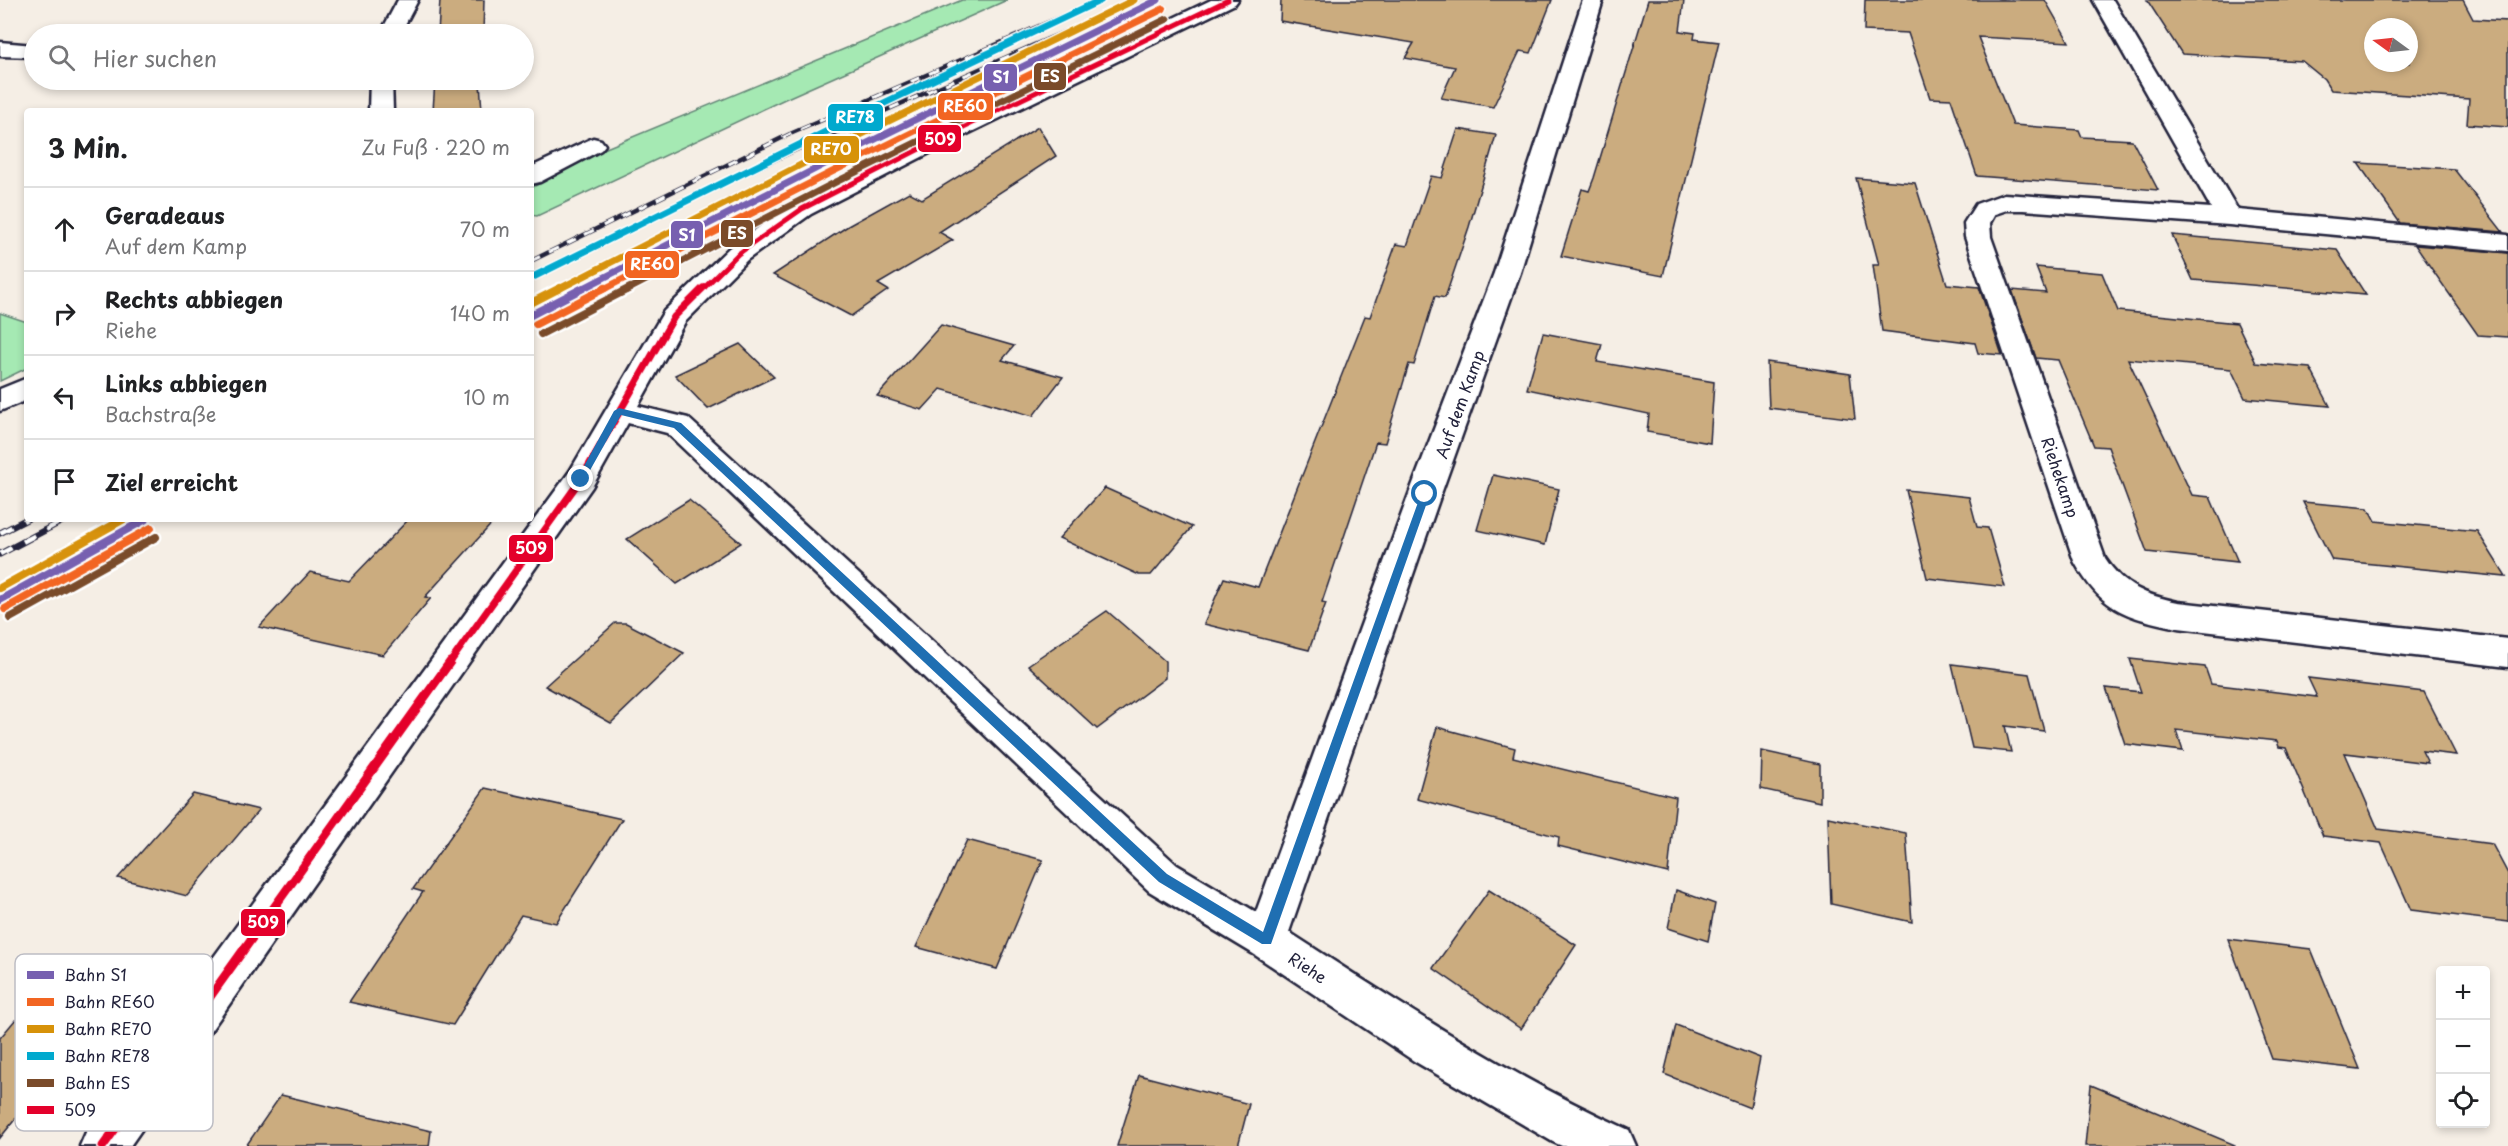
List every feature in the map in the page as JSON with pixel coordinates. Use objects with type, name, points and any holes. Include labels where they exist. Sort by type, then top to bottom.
[{"type":"street","points":[[395,24],[408,0]]},
{"type":"street","points":[[213,993],[575,488],[674,317],[738,254],[802,209],[949,134],[1228,0]]},
{"type":"street","name":"Auf dem Kamp","points":[[1266,940],[1421,505],[1507,273],[1593,0]]},
{"type":"street","points":[[2103,0],[2229,217]]},
{"type":"street","points":[[0,49],[24,50]]},
{"type":"street","points":[[381,90],[381,108]]},
{"type":"street","points":[[534,175],[593,145]]},
{"type":"street","name":"Riehekamp","points":[[2508,243],[2229,217],[2004,202],[1985,209],[1977,223],[1978,237],[2090,561],[2101,581],[2121,598],[2143,608],[2178,615],[2508,653]]},
{"type":"street","points":[[0,401],[24,389]]},
{"type":"street","name":"Riehe","points":[[619,411],[677,425],[1163,878],[1266,940],[1430,1046],[1569,1126],[1613,1146]]},
{"type":"street","points":[[103,1146],[114,1131]]},
{"type":"green space","points":[[962,0],[1007,0],[785,99],[534,216],[534,186],[599,151]]},
{"type":"green space","points":[[0,313],[24,321],[24,369],[0,381]]},
{"type":"building","points":[[440,0],[484,0],[483,24],[439,24]]},
{"type":"building","points":[[1281,0],[1552,0],[1531,53],[1520,51],[1493,107],[1441,98],[1455,67],[1405,58],[1414,43],[1280,21]]},
{"type":"building","points":[[1648,0],[1684,0],[1680,31],[1695,33],[1694,39],[1719,42],[1663,276],[1561,256],[1582,189],[1589,191],[1594,178]]},
{"type":"building","points":[[1865,0],[2045,0],[2069,42],[1978,37],[2013,125],[2079,130],[2082,137],[2132,140],[2158,190],[1977,176],[1951,99],[1930,98],[1908,33],[1864,31]]},
{"type":"building","points":[[2147,0],[2463,0],[2473,19],[2508,21],[2508,127],[2467,124],[2469,99],[2331,90],[2324,79],[2302,61],[2182,54]]},
{"type":"building","points":[[434,90],[480,90],[482,108],[433,108]]},
{"type":"building","points":[[1038,127],[1056,156],[939,232],[953,240],[878,284],[888,290],[851,316],[773,275],[848,226],[909,192],[922,199]]},
{"type":"building","points":[[1458,129],[1496,135],[1445,298],[1435,296],[1414,365],[1409,364],[1385,443],[1376,442],[1322,602],[1326,603],[1309,650],[1204,624],[1224,578],[1258,587],[1365,316],[1370,317],[1396,244],[1407,246],[1431,176],[1442,178]]},
{"type":"building","points":[[2358,163],[2454,169],[2503,232],[2400,223]]},
{"type":"building","points":[[1856,178],[1915,183],[1947,284],[1979,287],[2002,355],[1978,353],[1975,343],[1882,331],[1873,265],[1879,265]]},
{"type":"building","points":[[2172,235],[2337,250],[2366,295],[2193,280]]},
{"type":"building","points":[[2415,245],[2508,253],[2508,337],[2478,335]]},
{"type":"building","points":[[2036,267],[2102,273],[2118,311],[2237,323],[2256,363],[2310,368],[2330,406],[2245,398],[2231,369],[2128,359],[2192,495],[2210,497],[2238,562],[2147,552],[2108,447],[2094,446],[2058,360],[2036,358],[2012,290],[2046,293]]},
{"type":"building","points":[[941,325],[1014,346],[1002,360],[1063,377],[1033,416],[941,389],[922,410],[877,396]]},
{"type":"building","points":[[1543,333],[1602,344],[1597,362],[1714,382],[1710,443],[1647,432],[1649,414],[1527,389]]},
{"type":"building","points":[[740,344],[774,377],[708,409],[675,375]]},
{"type":"building","points":[[1767,362],[1850,374],[1855,419],[1769,408]]},
{"type":"building","points":[[1493,475],[1559,489],[1545,545],[1477,530]]},
{"type":"building","points":[[1105,488],[1192,527],[1151,575],[1139,575],[1059,538]]},
{"type":"building","points":[[1906,490],[1969,497],[1977,527],[1988,528],[2005,587],[1927,578]]},
{"type":"building","points":[[689,500],[741,543],[677,584],[627,539]]},
{"type":"building","points":[[2303,502],[2368,508],[2375,521],[2477,531],[2506,577],[2332,560]]},
{"type":"building","points":[[406,522],[493,522],[425,597],[431,598],[383,655],[259,627],[310,572],[349,581]]},
{"type":"building","points":[[1107,611],[1165,661],[1165,678],[1097,729],[1028,665]]},
{"type":"building","points":[[615,623],[626,623],[684,653],[611,723],[545,686]]},
{"type":"building","points":[[2130,659],[2205,667],[2211,684],[2317,697],[2308,678],[2424,692],[2456,755],[2422,751],[2428,763],[2345,753],[2378,829],[2492,844],[2508,874],[2508,922],[2411,910],[2381,843],[2323,836],[2286,748],[2279,747],[2277,741],[2176,730],[2183,751],[2125,744],[2106,688],[2141,692]]},
{"type":"building","points":[[1952,664],[2029,674],[2044,731],[2005,726],[2011,752],[1972,748]]},
{"type":"building","points":[[1437,727],[1515,748],[1513,757],[1676,797],[1668,873],[1558,846],[1559,837],[1417,799]]},
{"type":"building","points":[[1762,751],[1820,764],[1820,802],[1761,789]]},
{"type":"building","points":[[485,788],[622,819],[556,923],[521,915],[453,1025],[349,1002],[423,892],[413,889]]},
{"type":"building","points":[[193,794],[259,810],[187,896],[118,878]]},
{"type":"building","points":[[1828,817],[1906,833],[1912,922],[1831,904]]},
{"type":"building","points":[[967,840],[1043,860],[997,969],[916,947]]},
{"type":"building","points":[[1489,890],[1576,945],[1521,1029],[1433,968]]},
{"type":"building","points":[[1676,890],[1715,904],[1708,941],[1668,928]]},
{"type":"building","points":[[2228,939],[2311,949],[2360,1069],[2272,1059]]},
{"type":"building","points":[[15,1020],[15,1119],[0,1138],[0,1038]]},
{"type":"building","points":[[1676,1025],[1760,1058],[1750,1108],[1664,1074]]},
{"type":"building","points":[[1139,1075],[1249,1104],[1238,1146],[1117,1146]]},
{"type":"building","points":[[2091,1085],[2235,1145],[2085,1146]]},
{"type":"building","points":[[281,1095],[431,1131],[429,1146],[246,1146]]},
{"type":"railway","points":[[534,260],[790,134],[1099,0]]},
{"type":"railway","points":[[600,243],[796,150],[1086,22]]},
{"type":"railway","points":[[0,533],[24,521]]},
{"type":"railway","points":[[0,554],[60,522]]},
{"type":"rail line","name":"RE78","points":[[534,277],[878,106],[1101,0]]},
{"type":"rail line","name":"RE70","points":[[534,301],[822,154],[1134,0]]},
{"type":"rail line","name":"S1","points":[[534,313],[827,163],[1158,0]]},
{"type":"rail line","name":"RE60","points":[[536,324],[832,172],[1163,9]]},
{"type":"rail line","name":"ES","points":[[541,334],[836,182],[1167,19]]},
{"type":"rail line","name":"RE70","points":[[0,588],[119,522]]},
{"type":"rail line","name":"S1","points":[[0,600],[141,522]]},
{"type":"rail line","name":"RE60","points":[[5,609],[151,528]]},
{"type":"rail line","name":"ES","points":[[10,618],[156,537]]},
{"type":"transit line","name":"509","points":[[213,993],[581,479],[674,317],[738,254],[802,209],[949,134],[1228,0]]},
{"type":"transit line","name":"509","points":[[103,1146],[114,1131]]},
{"type":"route","points":[[581,479],[619,411],[677,425],[1163,878],[1266,940],[1425,494]]}]
